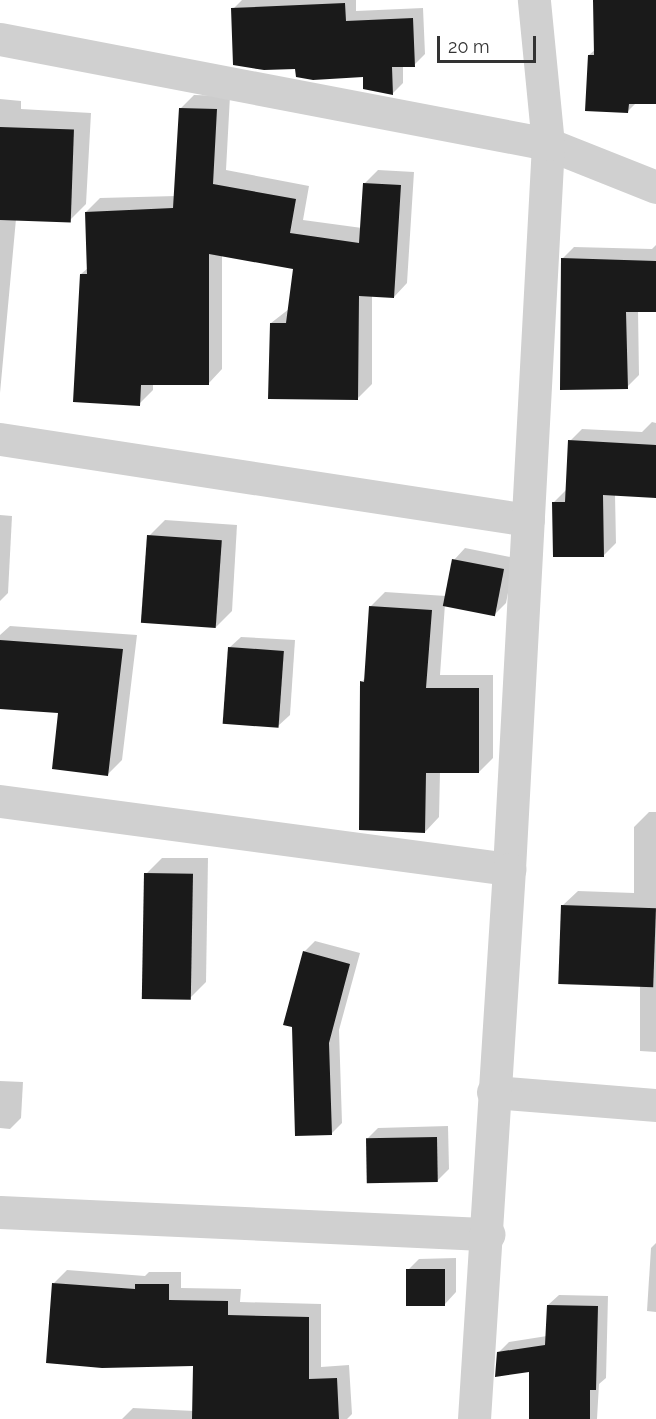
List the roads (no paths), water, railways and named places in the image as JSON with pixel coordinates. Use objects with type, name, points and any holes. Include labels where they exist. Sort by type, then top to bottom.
[{"type":"street","points":[[474,1419],[489,1234],[494,1092],[509,869],[548,144],[534,0]]},
{"type":"street","points":[[0,39],[548,144],[656,187]]},
{"type":"street","points":[[0,439],[528,520]]},
{"type":"street","points":[[0,801],[509,869]]},
{"type":"street","points":[[494,1092],[656,1105]]},
{"type":"street","points":[[0,1212],[489,1234]]}]
